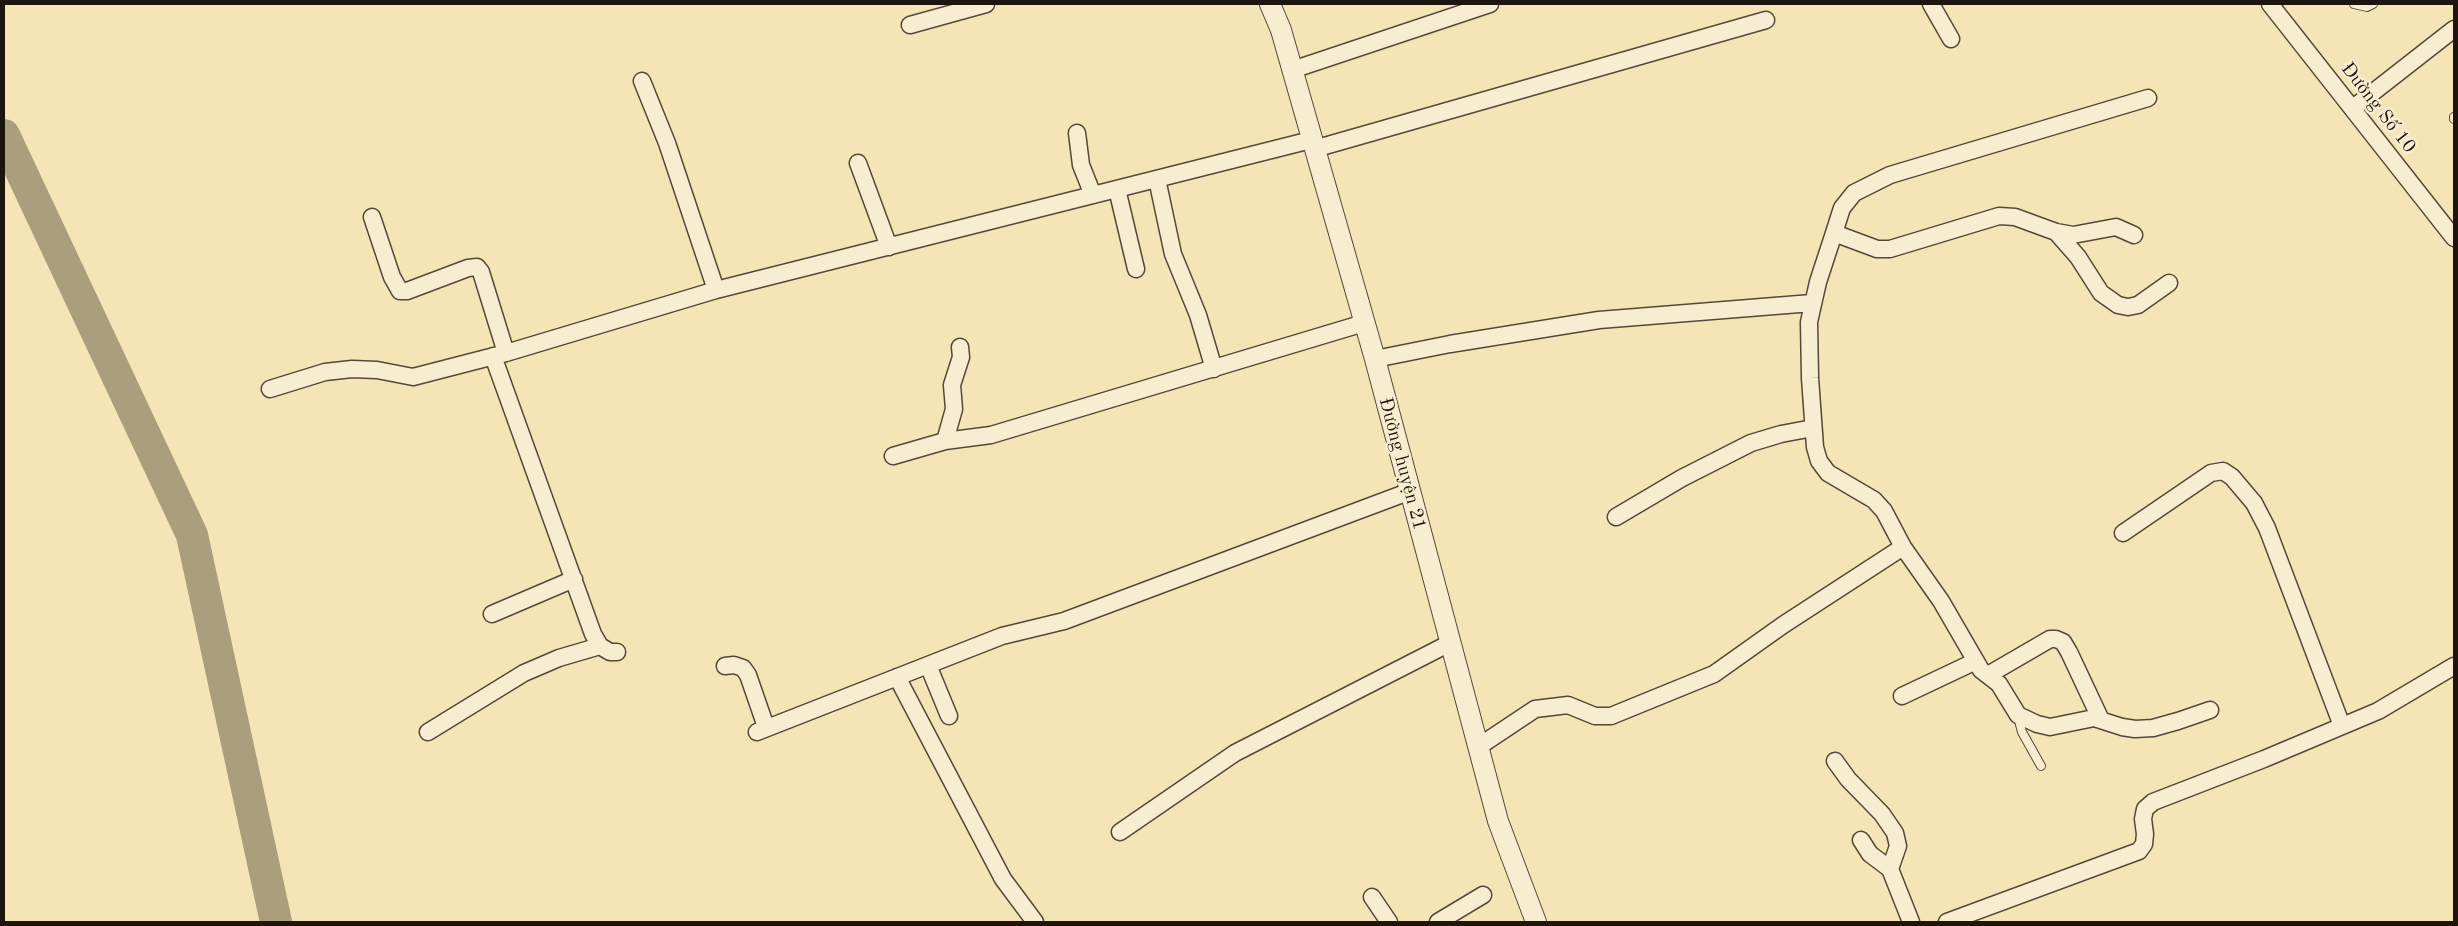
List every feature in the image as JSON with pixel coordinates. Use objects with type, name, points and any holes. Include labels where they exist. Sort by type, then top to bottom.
[{"type":"street","points":[[910,25],[986,4]]},
{"type":"street","name":"Đường huyện 21","points":[[1270,4],[1292,70],[1364,323],[1498,821],[1536,922]]},
{"type":"street","points":[[1292,70],[1490,4]]},
{"type":"street","points":[[1931,4],[1951,39]]},
{"type":"street","name":"Đường Số 10","points":[[2270,4],[2454,238]]},
{"type":"street","points":[[270,389],[325,372],[352,368],[377,370],[413,377],[499,354],[716,290],[1116,189],[1313,144],[1766,20]]},
{"type":"street","points":[[2353,108],[2454,29]]},
{"type":"street","points":[[642,81],[667,143],[716,290]]},
{"type":"street","points":[[2148,98],[1890,175],[1854,193],[1842,208],[1812,303],[1809,341],[1813,428],[1819,461],[1828,473],[1874,500],[1884,512],[1903,547],[1941,601],[1981,670],[1999,684],[2018,715],[2036,724],[2050,727],[2087,718],[2100,718],[2122,727],[2153,728],[2210,710]]},
{"type":"street","points":[[1077,133],[1080,165],[1093,195]]},
{"type":"street","points":[[858,163],[889,247]]},
{"type":"street","points":[[1157,179],[1173,254],[1198,315],[1214,368]]},
{"type":"street","points":[[1116,189],[1136,269]]},
{"type":"street","points":[[1834,233],[1877,249],[1912,244],[1999,216],[2015,217],[2056,232],[2082,234],[2116,226],[2134,235]]},
{"type":"street","points":[[372,217],[392,277],[400,291],[407,291],[468,268],[478,267],[481,272],[499,354],[574,579],[600,646],[610,652],[617,652]]},
{"type":"street","points":[[2056,232],[2078,257],[2102,293],[2118,306],[2138,305],[2169,283]]},
{"type":"street","points":[[1374,359],[1450,344],[1599,320],[1812,303]]},
{"type":"street","points":[[893,456],[945,442],[991,435],[1364,323]]},
{"type":"street","points":[[945,442],[954,409],[952,385],[961,357],[960,347]]},
{"type":"street","points":[[1616,517],[1682,478],[1751,444],[1782,434],[1813,428]]},
{"type":"street","points":[[2123,533],[2211,473],[2223,471],[2232,477],[2254,503],[2267,528],[2342,726]]},
{"type":"street","points":[[725,666],[734,664],[743,668],[748,675],[762,729],[1002,636],[1064,621],[1408,492]]},
{"type":"street","points":[[1478,747],[1535,709],[1568,705],[1595,716],[1611,716],[1714,674],[1783,625],[1903,547]]},
{"type":"street","points":[[492,614],[574,579]]},
{"type":"street","points":[[1988,675],[2050,639],[2056,639],[2063,642],[2069,652],[2100,718]]},
{"type":"street","points":[[1120,832],[1235,753],[1450,643]]},
{"type":"street","points":[[428,732],[524,673],[559,658],[600,646]]},
{"type":"street","points":[[1902,696],[1976,661]]},
{"type":"street","points":[[928,665],[949,716]]},
{"type":"street","points":[[1947,922],[2139,851],[2144,844],[2143,819],[2145,808],[2153,802],[2378,711],[2454,666]]},
{"type":"street","points":[[897,677],[1003,879],[1035,922]]},
{"type":"street","points":[[1835,761],[1848,779],[1882,814],[1895,833],[1898,846],[1890,869]]},
{"type":"street","points":[[1861,840],[1870,854],[1890,869],[1911,922]]},
{"type":"street","points":[[1438,922],[1482,895]]},
{"type":"street","points":[[1372,897],[1389,922]]},
{"type":"lane","points":[[2354,4],[2366,7],[2373,4]]},
{"type":"lane","points":[[2018,715],[2022,732],[2041,766]]},
{"type":"waterway","points":[[4,135],[192,535],[276,922]]}]
